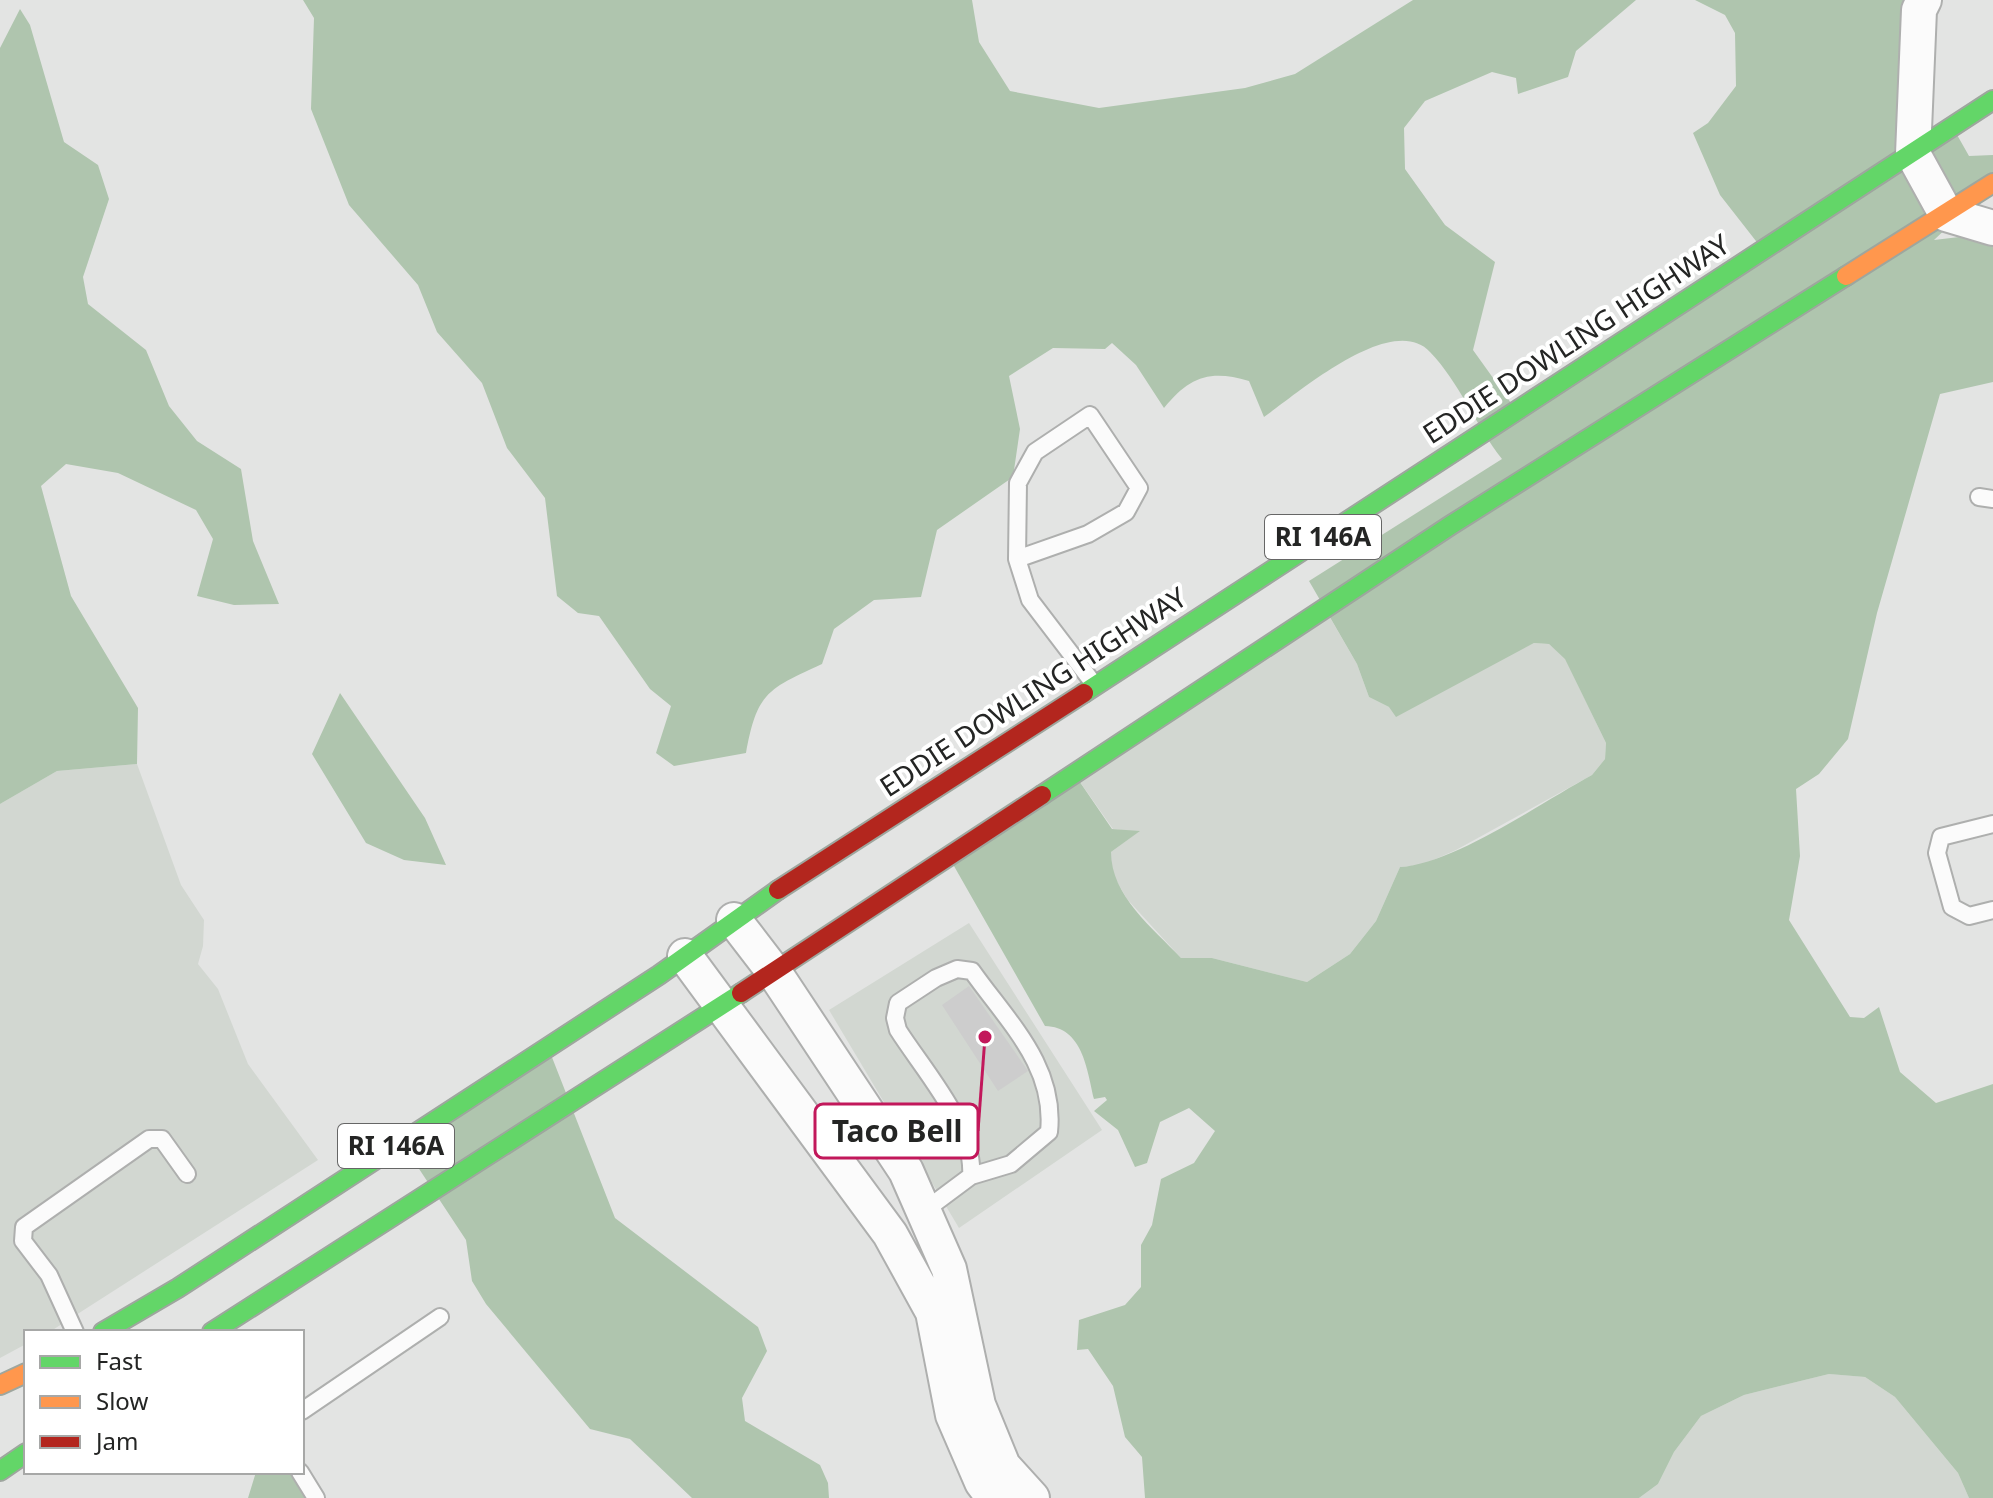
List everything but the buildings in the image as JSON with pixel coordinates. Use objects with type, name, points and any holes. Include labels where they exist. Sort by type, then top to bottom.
[{"type":"main road","name":"EDDIE DOWLING HIGHWAY","points":[[106,1330],[191,1279],[685,956],[734,920],[1993,100]]},
{"type":"main road","name":"RI 146A","points":[[231,1327],[1451,525],[1993,183]]},
{"type":"main road","points":[[0,1385],[24,1374]]},
{"type":"main road","points":[[0,1471],[24,1454]]},
{"type":"street","points":[[1924,0],[1919,10],[1913,154],[1946,214],[1993,228]]},
{"type":"street","points":[[734,920],[774,972],[906,1171],[949,1269],[978,1405],[1003,1466],[1032,1498]]},
{"type":"street","points":[[685,956],[723,1002],[890,1234],[933,1312],[953,1415],[982,1482],[994,1498]]},
{"type":"street","points":[[890,1234],[924,1211]]},
{"type":"lane","points":[[1017,559],[1088,534],[1126,512],[1139,488],[1090,415],[1035,452],[1018,483],[1017,559],[1030,600],[1095,685]]},
{"type":"lane","points":[[1993,824],[1941,837],[1937,853],[1952,907],[1969,916],[1993,910]]},
{"type":"lane","points":[[924,1211],[971,1176],[1011,1164],[1049,1132],[1052,1107],[1043,1071],[972,971],[957,969],[936,978],[898,1003],[895,1018],[898,1030],[965,1134],[972,1156],[971,1176]]},
{"type":"lane","points":[[74,1330],[49,1275],[23,1241],[24,1227],[149,1139],[162,1139],[187,1174]]},
{"type":"lane","points":[[304,1410],[440,1317]]},
{"type":"lane","points":[[301,1474],[316,1498]]},
{"type":"shaded area","points":[[1329,616],[1357,664],[1369,697],[1389,707],[1534,643],[1549,644],[1565,658],[1606,743],[1605,759],[1592,775],[1456,850],[1422,865],[1400,867],[1376,921],[1350,954],[1307,982],[1212,958],[1181,958],[1127,899],[1111,871],[1111,852],[1138,832],[1113,829],[1073,772]]},
{"type":"shaded area","points":[[137,764],[181,885],[204,920],[203,946],[198,964],[218,989],[248,1064],[318,1160],[53,1330],[24,1330],[24,1345],[0,1358],[0,804],[57,771]]},
{"type":"shaded area","points":[[969,923],[1102,1130],[959,1228],[829,1010]]},
{"type":"shaded area","points":[[1829,1374],[1865,1377],[1895,1397],[1958,1473],[1969,1498],[1639,1498],[1658,1484],[1674,1452],[1701,1416],[1744,1395]]},
{"type":"green space","points":[[303,0],[972,0],[979,42],[1010,91],[1099,108],[1245,88],[1295,74],[1413,0],[1636,0],[1576,51],[1568,77],[1518,94],[1516,78],[1492,72],[1425,101],[1404,128],[1405,169],[1445,225],[1495,262],[1473,350],[1516,410],[1763,250],[1720,195],[1693,133],[1708,123],[1736,86],[1735,33],[1725,15],[1695,0],[1914,0],[1906,145],[1956,133],[1969,156],[1993,155],[1993,184],[1934,240],[1993,233],[1993,382],[1940,394],[1877,613],[1848,739],[1819,774],[1796,789],[1800,856],[1789,920],[1850,1017],[1864,1018],[1879,1007],[1900,1072],[1936,1103],[1993,1084],[1993,1498],[1969,1498],[1958,1473],[1895,1397],[1865,1377],[1829,1374],[1744,1395],[1701,1416],[1674,1452],[1658,1484],[1639,1498],[1145,1498],[1142,1457],[1125,1437],[1113,1386],[1088,1349],[1077,1350],[1079,1320],[1125,1305],[1141,1287],[1141,1245],[1152,1225],[1161,1179],[1194,1163],[1215,1131],[1189,1108],[1160,1122],[1147,1163],[1135,1167],[1118,1130],[1094,1111],[1107,1100],[1105,1097],[1094,1099],[1085,1063],[1075,1042],[1058,1028],[1045,1026],[946,852],[1073,772],[1112,829],[1140,831],[1111,852],[1113,868],[1126,897],[1181,958],[1212,958],[1307,982],[1350,954],[1376,921],[1400,867],[1446,855],[1498,830],[1592,775],[1605,759],[1606,743],[1565,659],[1549,644],[1534,643],[1396,717],[1389,707],[1369,697],[1357,664],[1309,581],[1502,459],[1440,364],[1430,352],[1413,342],[1393,342],[1369,348],[1345,360],[1264,417],[1249,381],[1223,376],[1201,378],[1182,389],[1164,408],[1136,365],[1112,343],[1105,349],[1053,348],[1009,376],[1020,429],[1013,477],[937,530],[921,597],[874,600],[834,629],[822,664],[789,680],[768,695],[755,717],[746,753],[674,766],[656,753],[671,706],[650,689],[599,616],[578,613],[557,596],[545,498],[507,448],[482,383],[437,332],[418,285],[349,205],[311,109],[314,18]]},
{"type":"green space","points":[[20,9],[30,25],[64,142],[98,165],[109,199],[83,277],[88,304],[146,350],[169,406],[197,441],[241,469],[253,541],[279,604],[234,605],[197,596],[213,539],[196,510],[118,473],[66,464],[41,486],[71,596],[138,708],[137,764],[57,771],[0,804],[0,48]]},
{"type":"green space","points":[[340,693],[425,818],[446,865],[404,860],[366,843],[312,754]]},
{"type":"green space","points":[[546,1042],[615,1218],[758,1327],[767,1351],[742,1398],[745,1421],[820,1465],[828,1483],[829,1498],[692,1498],[630,1439],[590,1429],[486,1304],[472,1281],[466,1240],[398,1137]]},
{"type":"green space","points":[[255,1474],[297,1474],[316,1498],[248,1498]]},
{"type":"traffic: fast","points":[[1084,693],[1993,100]]},
{"type":"traffic: fast","points":[[1042,795],[1451,525],[1846,276]]},
{"type":"traffic: fast","points":[[106,1330],[178,1288],[659,975],[778,890]]},
{"type":"traffic: fast","points":[[215,1330],[741,993]]},
{"type":"traffic: fast","points":[[0,1471],[24,1454]]},
{"type":"traffic: slow","points":[[1846,276],[1993,183]]},
{"type":"traffic: slow","points":[[0,1385],[24,1374]]},
{"type":"traffic: jam","points":[[778,890],[1084,693]]},
{"type":"traffic: jam","points":[[741,993],[1042,795]]},
{"type":"place","name":"Taco Bell","points":[[985,1037]]}]
